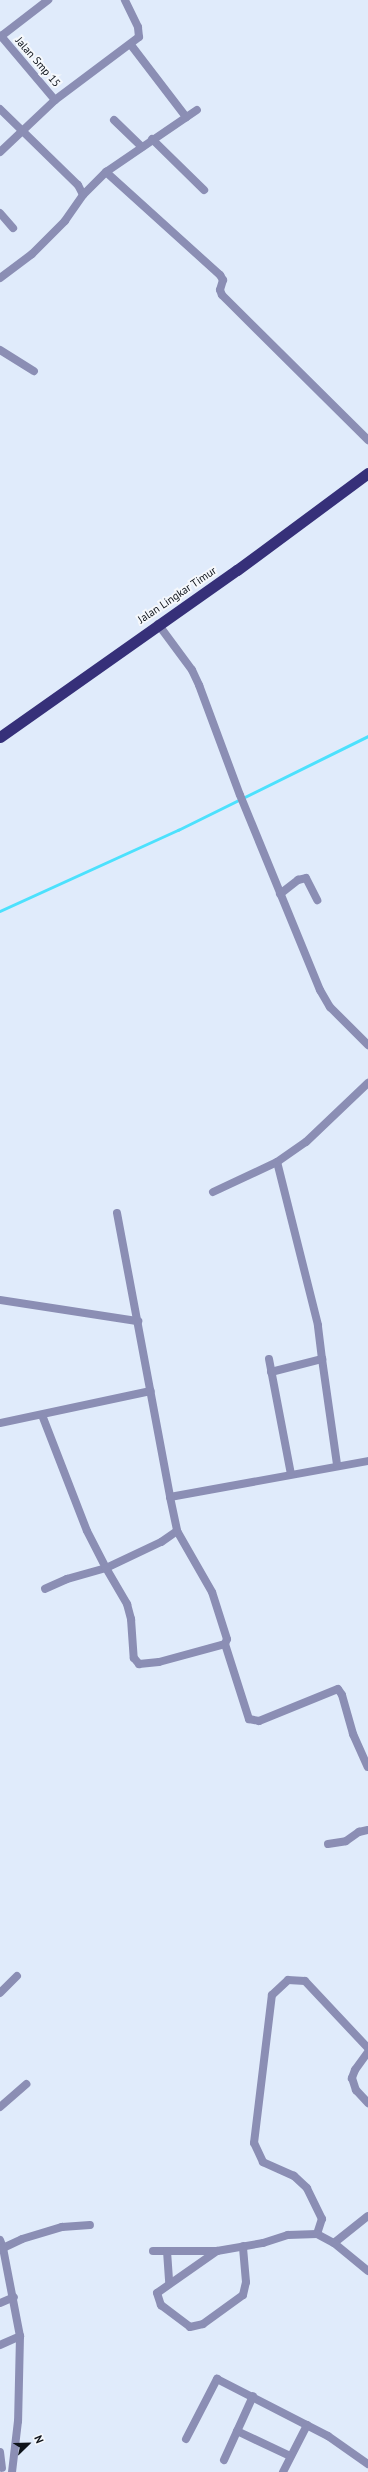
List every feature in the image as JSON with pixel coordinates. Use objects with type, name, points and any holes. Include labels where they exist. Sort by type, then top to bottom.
[{"type":"highway","name":"Jalan Lingkar Timur","points":[[0,737],[158,624],[237,570],[368,473]]},
{"type":"street","points":[[1,36],[48,0]]},
{"type":"street","points":[[55,100],[131,45],[140,33],[125,0]]},
{"type":"street","name":"Jalan Smp 15","points":[[0,152],[23,132],[55,100],[1,36]]},
{"type":"street","points":[[131,45],[186,117]]},
{"type":"street","points":[[0,109],[78,185],[83,195]]},
{"type":"street","points":[[0,278],[32,254],[66,221],[83,195],[106,172],[152,139],[197,110]]},
{"type":"street","points":[[114,120],[142,147]]},
{"type":"street","points":[[152,139],[204,190]]},
{"type":"street","points":[[106,172],[220,275],[223,280],[220,288],[222,295],[368,440]]},
{"type":"street","points":[[0,213],[13,228]]},
{"type":"street","points":[[0,350],[34,371]]},
{"type":"street","points":[[158,624],[192,670],[199,685],[246,811],[325,999],[368,1045]]},
{"type":"street","points":[[280,894],[298,880],[306,878],[317,900]]},
{"type":"street","points":[[213,1192],[277,1162],[326,1124],[368,1083]]},
{"type":"street","points":[[277,1162],[318,1325],[337,1465]]},
{"type":"street","points":[[116,1213],[138,1321],[177,1531],[212,1592],[221,1614],[227,1639],[225,1644],[249,1719],[259,1721],[338,1688],[342,1694],[353,1734],[368,1767]]},
{"type":"street","points":[[0,1300],[138,1321]]},
{"type":"street","points":[[270,1360],[291,1474]]},
{"type":"street","points":[[271,1372],[322,1360]]},
{"type":"street","points":[[0,1423],[151,1391]]},
{"type":"street","points":[[42,1415],[87,1531],[127,1604],[131,1619],[132,1651],[136,1663],[159,1662],[225,1644]]},
{"type":"street","points":[[170,1497],[337,1465],[368,1461]]},
{"type":"street","points":[[45,1589],[67,1579],[106,1568],[160,1542],[177,1531]]},
{"type":"street","points":[[328,1844],[346,1841],[359,1832],[368,1830]]},
{"type":"street","points":[[0,1993],[17,1976]]},
{"type":"street","points":[[317,2234],[322,2219],[307,2188],[294,2176],[262,2162],[254,2143],[272,1995],[288,1980],[305,1981],[368,2048]]},
{"type":"street","points":[[368,2052],[355,2070],[352,2078],[356,2090],[368,2103]]},
{"type":"street","points":[[0,2107],[26,2084]]},
{"type":"street","points":[[334,2242],[368,2216]]},
{"type":"street","points":[[0,2452],[1,2468],[12,2469],[18,2421],[20,2336],[14,2297],[1,2246],[22,2238],[62,2227],[90,2225]]},
{"type":"street","points":[[153,2251],[217,2251],[288,2235],[317,2234],[334,2242],[368,2271]]},
{"type":"street","points":[[217,2251],[169,2282],[157,2293],[161,2305],[190,2327],[203,2324],[243,2295],[246,2282],[243,2246]]},
{"type":"street","points":[[166,2251],[169,2282]]},
{"type":"street","points":[[0,2303],[14,2297]]},
{"type":"street","points":[[0,2345],[20,2336]]},
{"type":"street","points":[[186,2439],[215,2380],[222,2380],[328,2436],[368,2464]]},
{"type":"street","points":[[224,2460],[253,2396]]},
{"type":"street","points":[[283,2472],[306,2425]]},
{"type":"street","points":[[237,2431],[290,2456]]},
{"type":"waterway","points":[[0,911],[178,830],[368,736]]}]
